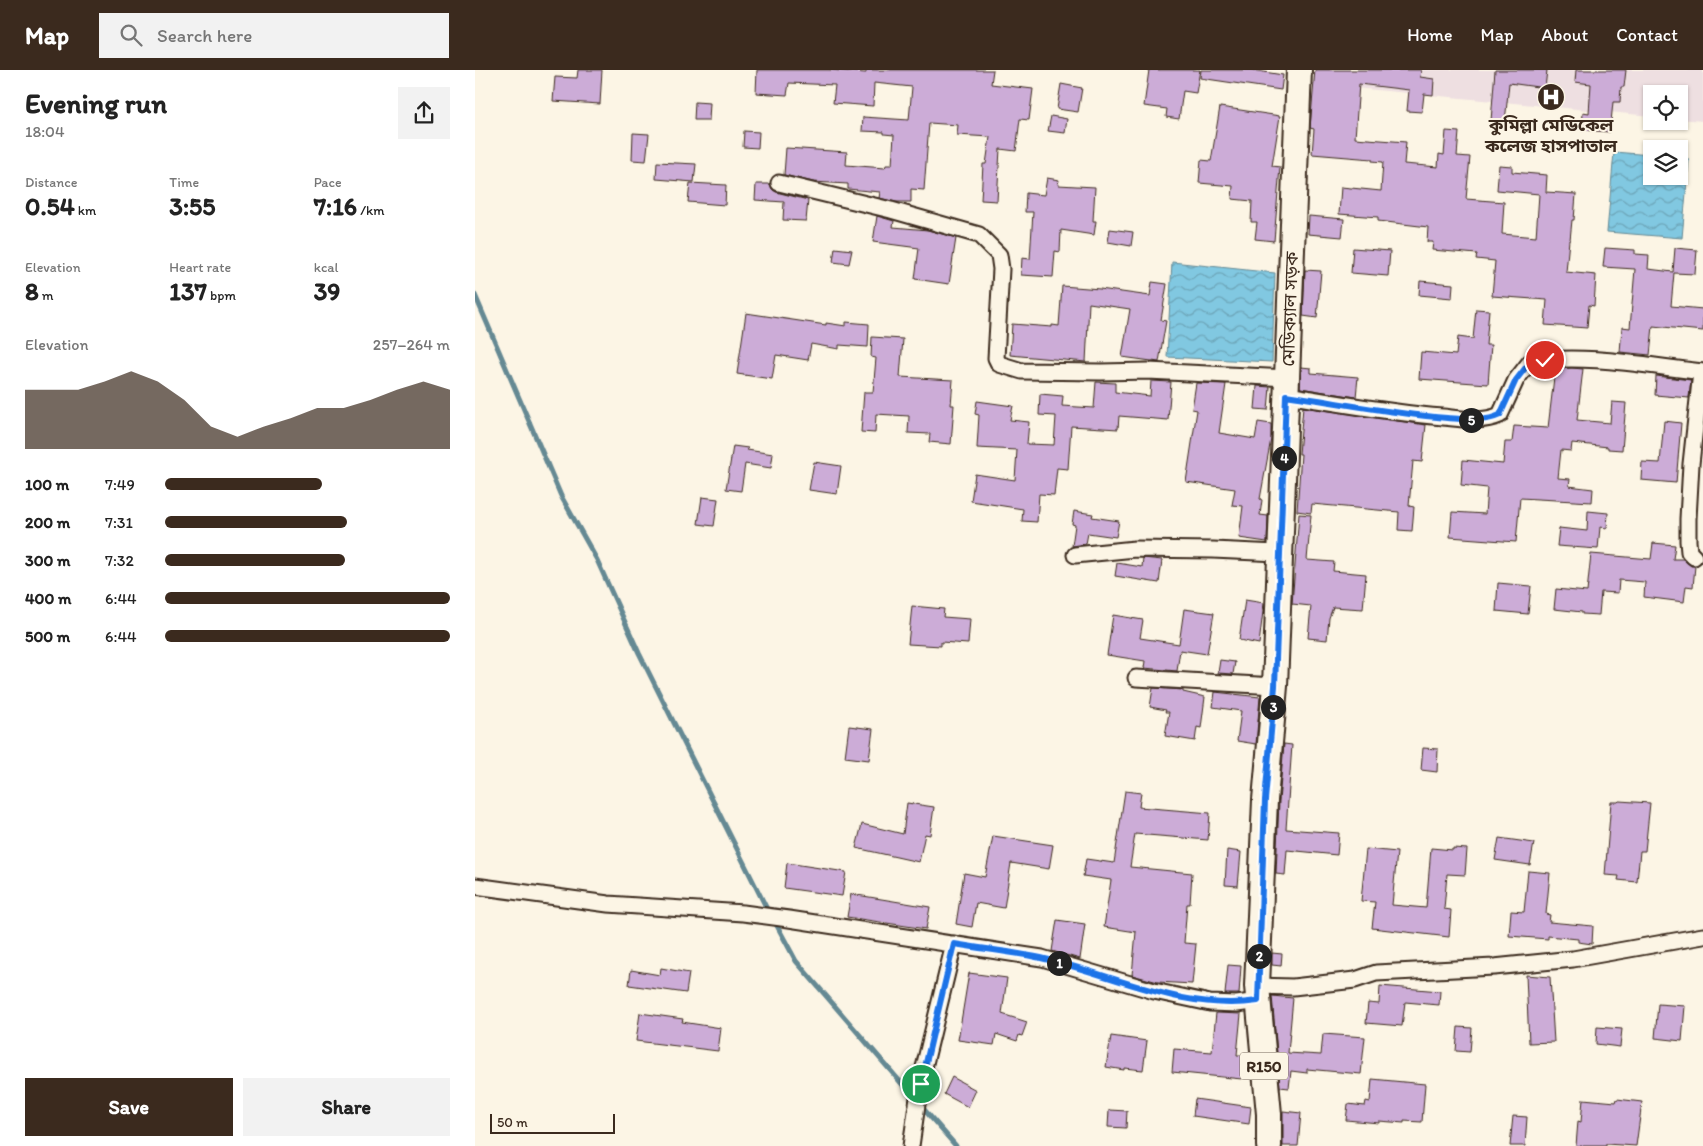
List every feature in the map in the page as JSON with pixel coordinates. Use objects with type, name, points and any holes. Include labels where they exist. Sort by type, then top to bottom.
[{"type":"main road","name":"মেডিক্যাল সড়ক","points":[[1269,1146],[1269,1114],[1258,993],[1265,800],[1275,686],[1299,70]]},
{"type":"street","points":[[779,183],[891,210],[979,235],[999,255],[1001,270],[996,358],[1003,367],[1022,371],[1148,371],[1287,387],[1414,415],[1479,420],[1492,419],[1500,415],[1516,380],[1530,362],[1561,359],[1605,361],[1702,372],[1691,464],[1687,541],[1689,552],[1694,557]]},
{"type":"street","points":[[1075,555],[1135,549],[1280,553]]},
{"type":"street","points":[[1137,678],[1275,686]]},
{"type":"street","points":[[475,886],[608,904],[743,913],[1042,958],[1154,991],[1210,1003],[1237,1004],[1258,993],[1355,980],[1376,973],[1494,967],[1573,959],[1703,936]]},
{"type":"street","points":[[911,1146],[921,1084],[954,944]]},
{"type":"shaded area","name":"কুমিল্লা মেডিকেল কলেজ হাসপাতাল","points":[[1314,70],[1703,70],[1703,121],[1688,120],[1688,85],[1643,85],[1643,115],[1313,84]]},
{"type":"water","points":[[1614,152],[1643,154],[1643,185],[1687,185],[1682,238],[1607,232]]},
{"type":"water","points":[[1172,262],[1275,273],[1272,362],[1167,357]]},
{"type":"building","points":[[578,70],[602,70],[600,104],[553,101],[555,77],[577,78]]},
{"type":"building","points":[[757,70],[829,70],[866,73],[866,70],[993,70],[991,84],[1033,89],[1029,120],[1020,119],[1016,151],[1000,149],[997,201],[981,200],[983,164],[986,164],[990,137],[957,135],[958,125],[929,123],[924,190],[911,189],[911,202],[896,202],[879,198],[880,192],[848,189],[848,184],[813,182],[784,175],[786,148],[847,152],[846,165],[885,168],[886,165],[892,165],[894,135],[884,134],[884,132],[862,131],[863,117],[909,120],[912,87],[874,83],[873,106],[833,103],[835,85],[789,83],[787,95],[756,93]]},
{"type":"building","points":[[1149,70],[1200,70],[1196,93],[1183,91],[1179,119],[1166,117],[1167,109],[1144,106]]},
{"type":"building","points":[[1201,70],[1251,70],[1283,75],[1281,90],[1200,78]]},
{"type":"building","points":[[1315,70],[1421,70],[1420,77],[1434,79],[1433,95],[1424,94],[1422,112],[1407,111],[1409,90],[1359,84],[1355,138],[1406,142],[1404,164],[1438,167],[1439,154],[1444,155],[1446,131],[1459,132],[1457,156],[1470,157],[1466,199],[1504,202],[1502,234],[1536,237],[1539,194],[1497,190],[1499,165],[1512,166],[1512,172],[1547,175],[1546,192],[1576,194],[1566,272],[1596,275],[1594,306],[1589,305],[1587,328],[1545,325],[1547,300],[1492,296],[1495,261],[1476,259],[1477,254],[1432,250],[1433,242],[1427,242],[1428,227],[1378,221],[1378,217],[1339,214],[1341,187],[1381,191],[1383,162],[1372,161],[1372,159],[1312,154],[1314,129],[1310,128]]},
{"type":"building","points":[[1495,70],[1547,70],[1545,88],[1509,83],[1505,122],[1491,121]]},
{"type":"building","points":[[1576,70],[1626,70],[1624,87],[1621,87],[1620,102],[1613,102],[1610,132],[1582,130],[1583,112],[1589,113],[1591,84],[1575,82]]},
{"type":"building","points":[[1061,84],[1082,88],[1078,112],[1057,109]]},
{"type":"building","points":[[695,102],[710,103],[709,120],[694,120]]},
{"type":"building","points":[[1220,107],[1280,116],[1272,166],[1280,167],[1274,241],[1255,239],[1257,222],[1251,222],[1252,201],[1232,199],[1233,186],[1199,183],[1201,160],[1211,161]]},
{"type":"building","points":[[1051,116],[1067,119],[1065,133],[1048,131]]},
{"type":"building","points":[[744,131],[759,132],[758,148],[743,147]]},
{"type":"building","points":[[633,133],[649,134],[646,161],[632,160]]},
{"type":"building","points":[[657,162],[696,164],[694,182],[656,179]]},
{"type":"building","points":[[1047,178],[1059,180],[1058,185],[1095,187],[1093,221],[1096,221],[1094,235],[1061,230],[1060,252],[1055,251],[1053,277],[1021,275],[1022,258],[1030,259],[1033,212],[1025,212],[1026,193],[1044,195]]},
{"type":"building","points":[[690,183],[726,185],[725,205],[688,202]]},
{"type":"building","points":[[756,184],[770,184],[776,192],[808,200],[806,221],[783,220],[784,202],[755,200]]},
{"type":"building","points":[[877,216],[894,221],[893,227],[928,230],[956,238],[949,284],[915,279],[919,248],[873,242]]},
{"type":"building","points":[[1309,216],[1344,219],[1342,237],[1308,234]]},
{"type":"building","points":[[1110,229],[1133,232],[1131,246],[1108,242]]},
{"type":"building","points":[[835,248],[852,250],[849,264],[833,262]]},
{"type":"building","points":[[1353,248],[1390,251],[1388,276],[1351,273]]},
{"type":"building","points":[[1605,248],[1635,250],[1635,254],[1649,255],[1648,269],[1673,272],[1675,248],[1697,250],[1695,274],[1674,273],[1671,306],[1703,309],[1703,331],[1653,326],[1650,355],[1620,352],[1622,327],[1630,328],[1635,269],[1603,267]]},
{"type":"building","points":[[1305,270],[1321,271],[1317,318],[1303,316]]},
{"type":"building","points":[[1420,281],[1453,284],[1452,298],[1419,295]]},
{"type":"building","points":[[1152,282],[1167,284],[1161,320],[1166,321],[1159,362],[1122,357],[1130,309],[1089,303],[1086,362],[1010,355],[1012,324],[1059,326],[1062,286],[1150,296]]},
{"type":"building","points":[[1476,309],[1489,310],[1486,345],[1491,345],[1488,384],[1419,379],[1421,352],[1456,355],[1458,337],[1473,339]]},
{"type":"building","points":[[746,313],[826,325],[826,323],[846,326],[846,322],[869,324],[868,347],[839,345],[839,349],[811,344],[808,360],[776,355],[772,379],[737,374]]},
{"type":"building","points":[[872,337],[903,339],[900,377],[953,380],[951,405],[954,405],[951,444],[929,442],[930,434],[908,433],[909,416],[876,414],[875,433],[861,432],[864,392],[873,392],[876,358],[871,357]]},
{"type":"building","points":[[1301,367],[1311,368],[1311,373],[1358,377],[1356,397],[1300,388]]},
{"type":"building","points":[[1555,369],[1583,369],[1577,420],[1610,423],[1612,402],[1626,403],[1622,450],[1572,443],[1571,451],[1561,450],[1558,478],[1570,479],[1569,486],[1593,489],[1592,502],[1520,498],[1516,542],[1450,537],[1452,512],[1485,514],[1487,488],[1461,485],[1463,460],[1503,464],[1505,442],[1512,442],[1514,426],[1548,428]]},
{"type":"building","points":[[1656,376],[1691,380],[1689,398],[1655,395]]},
{"type":"building","points":[[1151,381],[1171,382],[1168,420],[1119,416],[1118,429],[1071,426],[1068,469],[1057,468],[1054,495],[1039,494],[1037,522],[1022,521],[1023,509],[971,501],[975,474],[1015,480],[1017,450],[977,448],[979,415],[975,414],[977,401],[1013,406],[1010,420],[1029,422],[1027,444],[1054,445],[1056,416],[1039,415],[1040,394],[1063,396],[1062,406],[1094,408],[1096,382],[1115,383],[1115,392],[1150,396]]},
{"type":"building","points":[[1196,383],[1226,384],[1219,433],[1255,439],[1258,422],[1271,424],[1271,439],[1260,499],[1262,500],[1260,515],[1268,516],[1267,542],[1239,538],[1243,506],[1232,505],[1235,489],[1186,482],[1197,410],[1192,409]]},
{"type":"building","points":[[1257,386],[1270,387],[1268,410],[1255,409]]},
{"type":"building","points":[[1303,407],[1426,425],[1422,462],[1413,461],[1409,506],[1414,507],[1412,531],[1398,530],[1399,512],[1312,504],[1311,513],[1297,511]]},
{"type":"building","points":[[1664,421],[1681,423],[1676,483],[1641,480],[1642,462],[1660,463]]},
{"type":"building","points":[[733,446],[773,454],[771,468],[745,464],[741,491],[726,489]]},
{"type":"building","points":[[814,462],[841,466],[837,494],[809,490]]},
{"type":"building","points":[[702,497],[718,499],[714,526],[698,524]]},
{"type":"building","points":[[1074,511],[1093,514],[1092,517],[1119,521],[1116,537],[1088,533],[1086,544],[1072,546],[1075,525],[1072,524]]},
{"type":"building","points":[[1588,511],[1608,513],[1607,528],[1600,527],[1598,549],[1557,546],[1559,528],[1587,531]]},
{"type":"building","points":[[1299,514],[1311,515],[1307,560],[1334,562],[1333,571],[1366,574],[1363,609],[1333,607],[1329,618],[1327,640],[1308,638],[1311,606],[1292,604]]},
{"type":"building","points":[[1653,543],[1675,545],[1673,559],[1683,559],[1691,566],[1695,566],[1693,587],[1686,586],[1684,602],[1644,597],[1645,582],[1619,580],[1618,593],[1601,592],[1599,615],[1554,609],[1556,589],[1587,592],[1591,554],[1651,559]]},
{"type":"building","points":[[1143,558],[1162,560],[1159,583],[1115,576],[1117,563],[1142,567]]},
{"type":"building","points":[[1498,583],[1531,586],[1528,614],[1496,611]]},
{"type":"building","points":[[1245,600],[1264,603],[1259,644],[1239,640]]},
{"type":"building","points":[[912,606],[944,609],[943,617],[970,619],[968,644],[941,642],[941,646],[908,644]]},
{"type":"building","points":[[1184,609],[1214,613],[1207,654],[1180,650],[1177,671],[1144,668],[1145,661],[1107,655],[1113,615],[1143,620],[1140,638],[1179,644]]},
{"type":"building","points":[[1220,660],[1235,662],[1233,674],[1218,673]]},
{"type":"building","points":[[1153,688],[1183,690],[1183,692],[1205,697],[1201,728],[1197,727],[1195,741],[1165,736],[1169,712],[1150,707]]},
{"type":"building","points":[[1215,692],[1260,697],[1256,744],[1237,741],[1241,711],[1213,707]]},
{"type":"building","points":[[849,726],[873,729],[869,760],[845,757]]},
{"type":"building","points":[[1284,744],[1292,745],[1286,829],[1339,833],[1337,855],[1287,850],[1285,875],[1276,874]]},
{"type":"building","points":[[1423,748],[1438,749],[1437,772],[1421,770]]},
{"type":"building","points":[[1125,791],[1141,793],[1139,807],[1210,813],[1208,840],[1135,834],[1130,867],[1192,873],[1190,904],[1187,904],[1184,943],[1196,944],[1192,984],[1158,982],[1132,975],[1136,932],[1104,927],[1111,880],[1083,876],[1086,859],[1114,863]]},
{"type":"building","points":[[1611,802],[1650,803],[1645,851],[1640,851],[1637,882],[1618,880],[1619,876],[1605,875]]},
{"type":"building","points":[[907,803],[934,807],[930,835],[925,834],[919,862],[856,848],[862,824],[903,834]]},
{"type":"building","points":[[993,836],[1053,845],[1049,869],[1011,863],[1004,908],[976,903],[972,927],[956,924],[964,873],[985,877]]},
{"type":"building","points":[[1499,838],[1534,843],[1530,865],[1495,860]]},
{"type":"building","points":[[1431,848],[1467,849],[1465,875],[1447,874],[1444,909],[1451,910],[1449,937],[1372,928],[1375,902],[1361,901],[1366,849],[1397,852],[1392,905],[1426,908]]},
{"type":"building","points":[[1227,850],[1241,852],[1238,886],[1225,885]]},
{"type":"building","points":[[787,863],[846,872],[842,896],[784,888]]},
{"type":"building","points":[[1528,871],[1550,873],[1546,914],[1550,915],[1549,922],[1593,926],[1592,944],[1578,942],[1578,939],[1548,936],[1548,939],[1509,936],[1511,911],[1524,912]]},
{"type":"building","points":[[851,894],[930,907],[926,929],[847,917]]},
{"type":"building","points":[[1057,920],[1085,924],[1080,959],[1052,951]]},
{"type":"building","points":[[1272,953],[1282,954],[1281,966],[1272,965]]},
{"type":"building","points":[[1228,965],[1241,966],[1239,994],[1225,994]]},
{"type":"building","points":[[661,968],[689,973],[686,993],[629,985],[631,970],[660,975]]},
{"type":"building","points":[[969,973],[1007,978],[1002,1014],[1027,1022],[1022,1036],[1019,1035],[1017,1041],[996,1034],[994,1045],[958,1040]]},
{"type":"building","points":[[1526,975],[1550,977],[1554,1042],[1529,1043]]},
{"type":"building","points":[[1380,986],[1440,991],[1439,1005],[1405,1002],[1402,1026],[1366,1023],[1368,1003],[1379,1004]]},
{"type":"building","points":[[1272,996],[1293,998],[1288,1053],[1321,1055],[1323,1034],[1365,1037],[1361,1074],[1307,1069],[1307,1073],[1291,1071],[1289,1088],[1280,1087]]},
{"type":"building","points":[[1658,1004],[1685,1006],[1682,1041],[1655,1038]]},
{"type":"building","points":[[640,1013],[683,1019],[682,1022],[721,1028],[718,1051],[636,1041]]},
{"type":"building","points":[[1216,1013],[1241,1014],[1237,1055],[1244,1055],[1242,1079],[1172,1072],[1174,1049],[1212,1052]]},
{"type":"building","points":[[1458,1027],[1472,1028],[1470,1052],[1456,1051]]},
{"type":"building","points":[[1597,1027],[1622,1029],[1620,1047],[1596,1044]]},
{"type":"building","points":[[1111,1036],[1147,1041],[1143,1070],[1124,1068],[1124,1070],[1106,1067]]},
{"type":"building","points":[[952,1077],[976,1090],[968,1107],[944,1094]]},
{"type":"building","points":[[1372,1079],[1425,1084],[1422,1122],[1379,1121],[1379,1123],[1346,1120],[1348,1104],[1365,1106],[1366,1101],[1370,1102]]},
{"type":"building","points":[[1195,1099],[1251,1107],[1249,1124],[1193,1116]]},
{"type":"building","points":[[1583,1099],[1616,1102],[1617,1099],[1642,1102],[1636,1146],[1606,1144],[1606,1146],[1576,1146],[1578,1121],[1581,1122]]},
{"type":"building","points":[[1109,1110],[1127,1111],[1126,1128],[1108,1127]]},
{"type":"building","points":[[1283,1111],[1301,1113],[1298,1146],[1283,1146]]},
{"type":"building","points":[[1513,1116],[1527,1117],[1525,1146],[1510,1146]]},
{"type":"waterway","points":[[475,295],[561,496],[597,560],[639,653],[769,913]]},
{"type":"waterway","points":[[774,920],[796,961],[915,1099]]},
{"type":"waterway","points":[[921,1106],[956,1146]]},
{"type":"place","name":"কুমিল্লা মেডিকেল কলেজ হাসপাতাল","points":[[1551,97]]},
{"type":"route","points":[[921,1084],[954,944],[1042,958],[1154,991],[1210,1003],[1237,1004],[1258,1001],[1257,986],[1265,800],[1275,686],[1286,395],[1414,415],[1479,420],[1492,419],[1500,415],[1516,380],[1530,362],[1545,360]]}]
